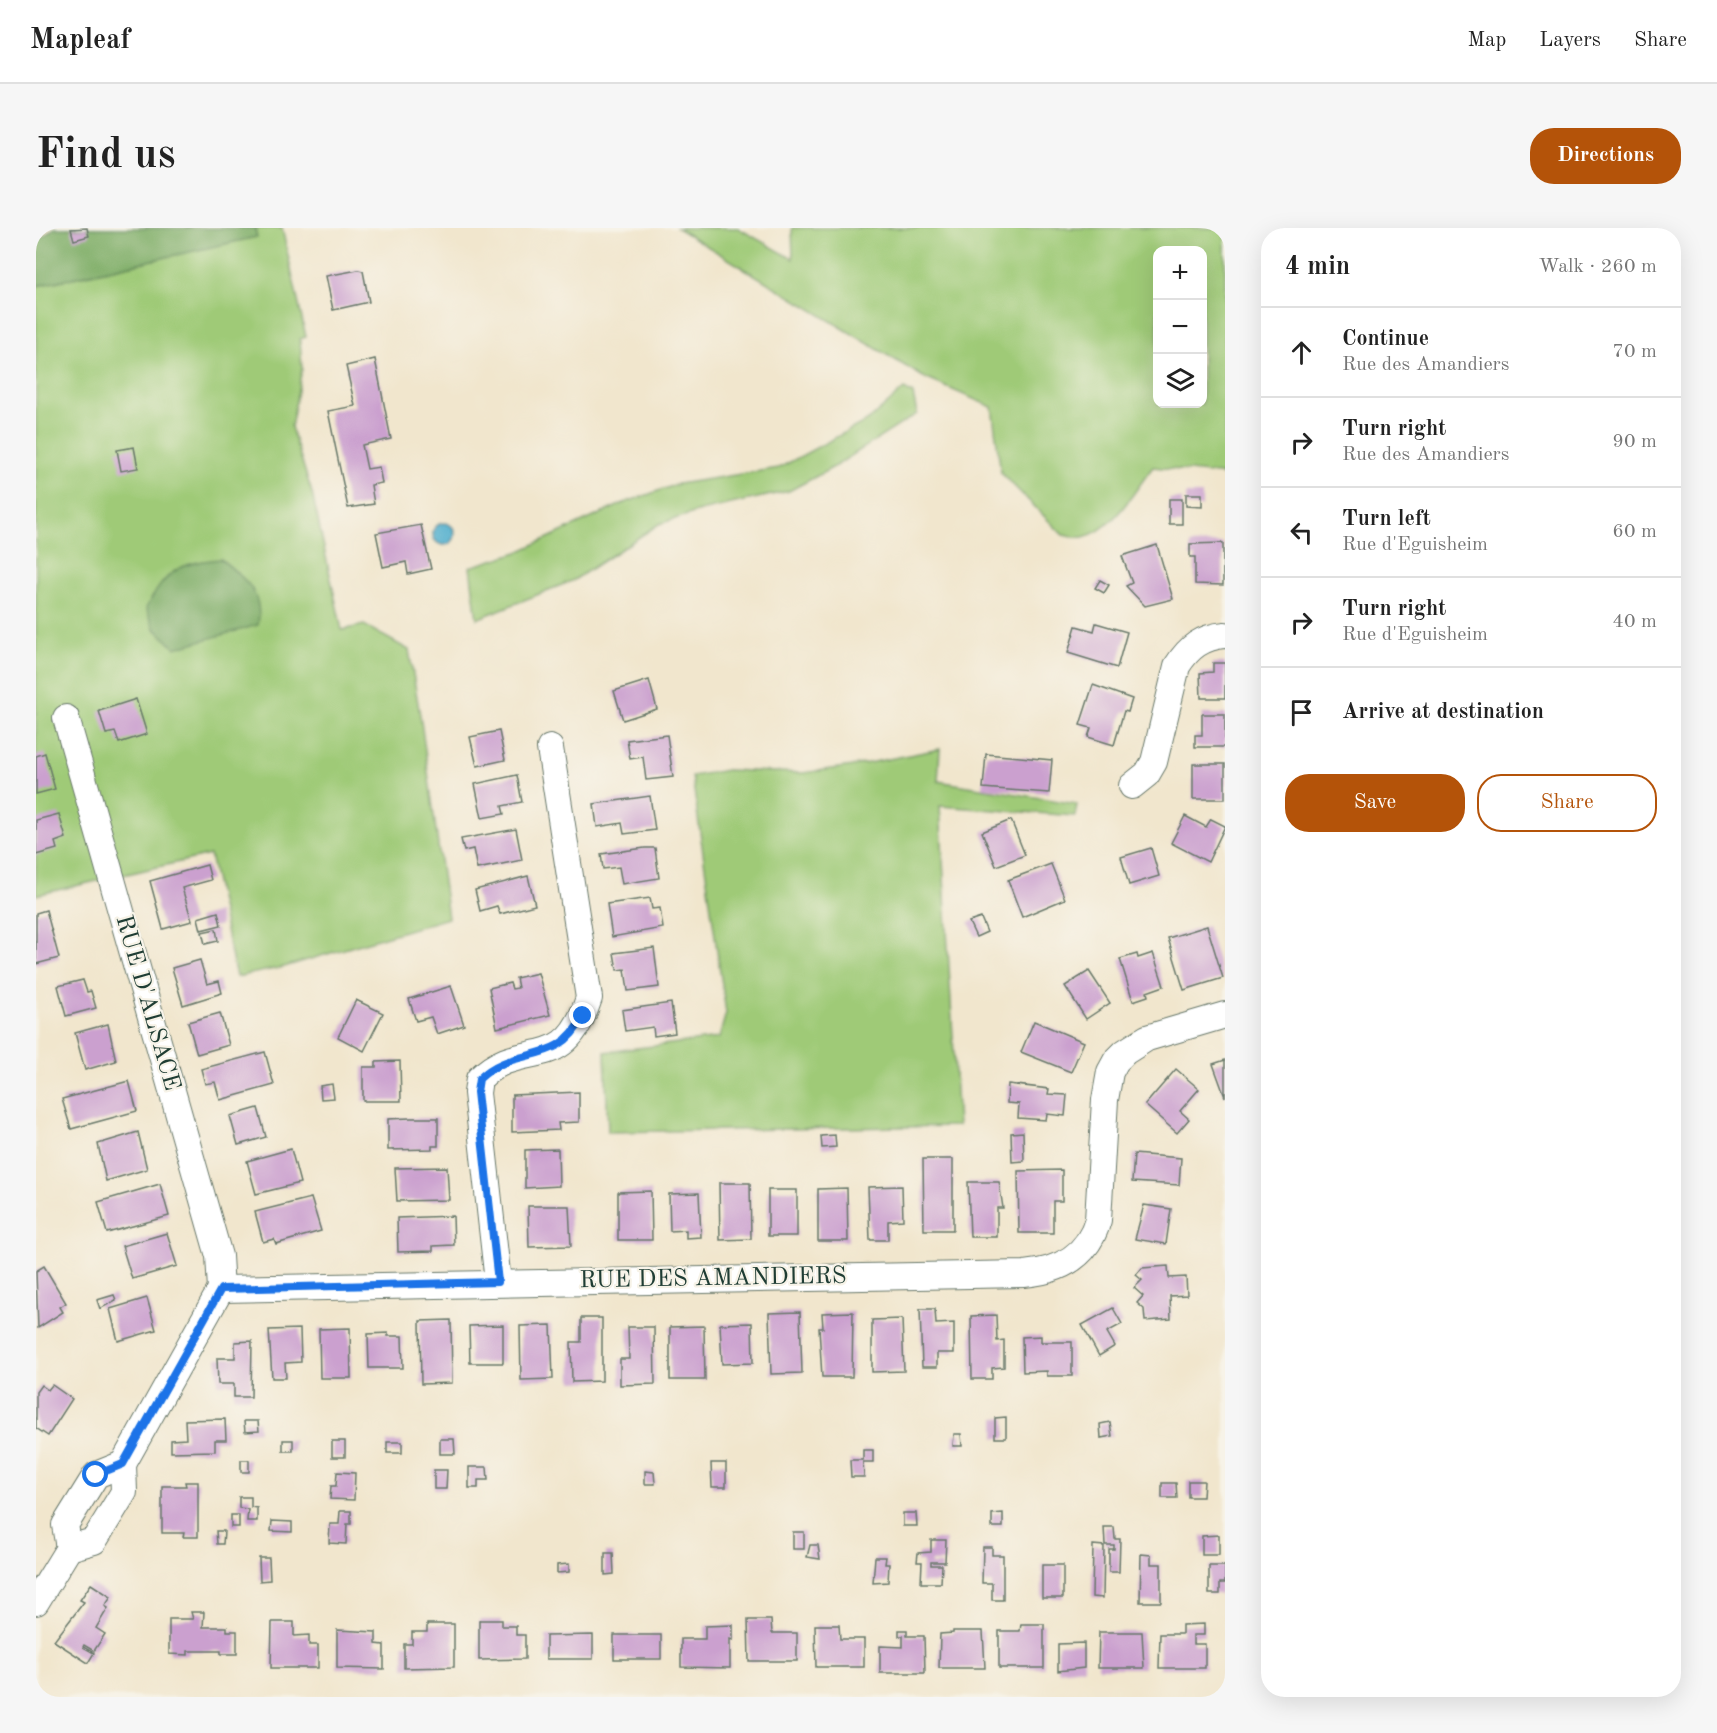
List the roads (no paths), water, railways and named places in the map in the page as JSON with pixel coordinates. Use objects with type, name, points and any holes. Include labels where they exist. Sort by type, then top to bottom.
[{"type":"street","points":[[1132,786],[1147,774],[1154,762],[1177,666],[1185,653],[1199,641],[1225,635]]},
{"type":"street","name":"RUE D'ALSACE","points":[[66,718],[219,1256],[221,1289]]},
{"type":"street","points":[[498,1282],[477,1092],[479,1079],[498,1064],[556,1048],[566,1041],[576,1031],[589,998],[550,748]]},
{"type":"street","name":"RUE DES AMANDIERS","points":[[221,1289],[498,1282],[1024,1274],[1052,1270],[1074,1258],[1093,1236],[1098,1220],[1105,1100],[1110,1072],[1116,1061],[1125,1052],[1147,1038],[1225,1015]]},
{"type":"street","points":[[36,1602],[69,1548],[65,1525],[96,1475],[123,1464],[221,1289]]},
{"type":"water","points":[[444,523],[452,526],[455,534],[452,542],[444,545],[436,542],[433,534],[436,526]]}]
